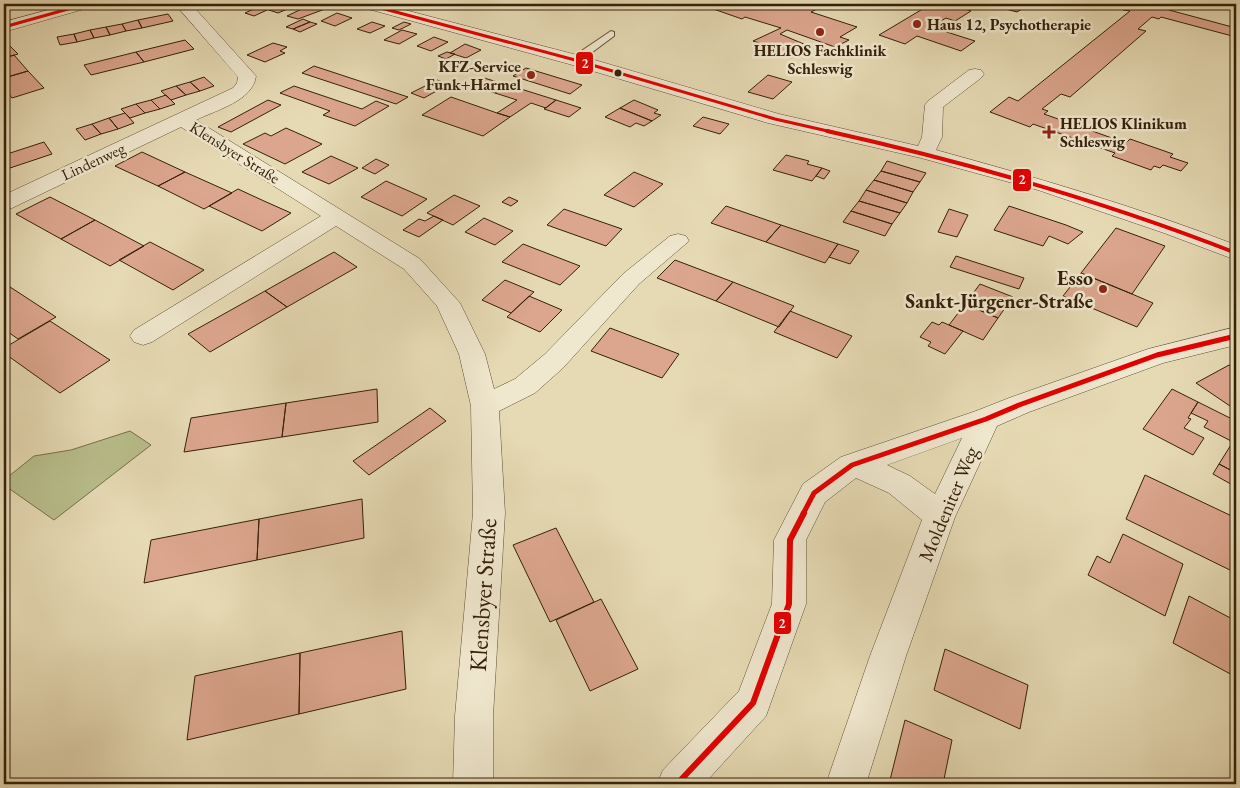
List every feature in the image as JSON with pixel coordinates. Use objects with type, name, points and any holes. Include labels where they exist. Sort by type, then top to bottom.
[{"type":"street","points":[[4,27],[86,4]]},
{"type":"street","name":"Klensbyer Straße","points":[[182,119],[239,92],[246,84],[247,76],[183,4]]},
{"type":"street","points":[[366,4],[575,60],[775,119],[925,154],[1045,186],[1172,228],[1236,253]]},
{"type":"street","points":[[925,154],[932,137],[934,105],[975,74]]},
{"type":"street","name":"Klensbyer Straße","points":[[182,119],[412,264],[448,302],[472,354],[485,406],[489,513],[474,716],[473,784]]},
{"type":"street","name":"Lindenweg","points":[[4,203],[182,119]]},
{"type":"street","points":[[143,336],[336,216]]},
{"type":"street","points":[[485,406],[525,386],[554,361],[631,279],[678,240]]},
{"type":"street","points":[[677,784],[753,703],[789,604],[790,540],[814,493],[852,466],[986,419],[1157,355],[1236,336]]},
{"type":"street","name":"Moldeniter Weg","points":[[846,784],[888,656],[939,517],[986,419]]},
{"type":"street","points":[[852,466],[888,477],[918,496],[939,517]]},
{"type":"lane","points":[[575,60],[610,34]]},
{"type":"green space","points":[[130,431],[151,445],[54,520],[4,485],[4,480],[34,456],[71,450]]},
{"type":"building","points":[[274,4],[299,4],[278,13],[263,8]]},
{"type":"building","points":[[312,4],[325,9],[298,19],[287,16]]},
{"type":"building","name":"HELIOS Fachklinik Schleswig","points":[[699,4],[827,4],[811,12],[857,27],[840,37],[849,40],[835,47],[787,30],[780,34],[811,47],[791,58],[765,48],[768,46],[753,41],[781,28],[745,17],[742,19]]},
{"type":"building","name":"Haus 12, Psychotherapie","points":[[931,4],[969,4],[962,8],[971,11],[955,21],[946,18],[931,27],[975,41],[961,51],[917,36],[905,44],[879,35]]},
{"type":"building","name":"Haus 12, Psychotherapie","points":[[987,4],[1030,4],[1017,12]]},
{"type":"building","points":[[1130,4],[1155,4],[1171,8],[1169,10],[1236,28],[1236,37],[1161,17],[1159,19],[1152,17],[1138,29],[1146,31],[1070,97],[1061,94],[1042,109],[1048,111],[1044,114],[1126,143],[1130,139],[1173,154],[1170,157],[1188,163],[1181,171],[1163,165],[1160,168],[1154,166],[1151,170],[1112,156],[1115,153],[1033,124],[1030,127],[990,112],[1009,97],[1018,101],[1130,11],[1123,10]]},
{"type":"building","points":[[258,7],[267,10],[254,16],[245,13]]},
{"type":"building","points":[[337,13],[352,18],[335,26],[321,21]]},
{"type":"building","points":[[168,14],[173,21],[142,28],[138,20]]},
{"type":"building","points":[[303,19],[310,22],[293,29],[286,27]]},
{"type":"building","points":[[138,20],[142,28],[126,31],[122,24]]},
{"type":"building","points":[[310,22],[317,24],[300,32],[293,29]]},
{"type":"building","points":[[372,22],[385,26],[370,33],[357,29]]},
{"type":"building","points":[[404,22],[411,24],[399,30],[392,28]]},
{"type":"building","points":[[122,24],[126,31],[110,35],[106,27]]},
{"type":"building","points":[[106,27],[110,35],[94,38],[90,30]]},
{"type":"building","points":[[90,30],[94,38],[77,42],[74,34]]},
{"type":"building","points":[[402,30],[417,34],[399,44],[384,40]]},
{"type":"building","points":[[74,34],[77,42],[60,45],[57,37]]},
{"type":"building","points":[[434,37],[448,42],[431,51],[417,46]]},
{"type":"building","points":[[4,40],[18,54],[4,58]]},
{"type":"building","points":[[185,40],[194,49],[144,62],[136,52]]},
{"type":"building","points":[[273,43],[287,47],[280,51],[285,53],[265,62],[247,55]]},
{"type":"building","points":[[465,44],[481,50],[466,58],[450,53]]},
{"type":"building","points":[[136,52],[144,62],[91,75],[84,65]]},
{"type":"building","points":[[447,52],[455,54],[446,59],[438,56]]},
{"type":"building","points":[[14,55],[28,71],[4,78],[4,58]]},
{"type":"building","points":[[314,66],[408,97],[396,104],[302,73]]},
{"type":"building","points":[[526,68],[582,85],[570,94],[513,76]]},
{"type":"building","points":[[28,71],[44,88],[12,98],[4,88],[4,78]]},
{"type":"building","points":[[768,75],[792,82],[773,99],[748,92]]},
{"type":"building","points":[[204,77],[214,86],[200,91],[190,82]]},
{"type":"building","points":[[484,78],[508,85],[495,93],[472,85]]},
{"type":"building","points":[[437,80],[449,84],[424,98],[411,93]]},
{"type":"building","points":[[190,82],[200,91],[186,95],[176,86]]},
{"type":"building","points":[[508,85],[556,100],[546,108],[531,103],[510,117],[497,113],[517,100],[495,93]]},
{"type":"building","points":[[176,86],[186,95],[171,100],[161,91]]},
{"type":"building","points":[[294,86],[362,109],[376,101],[389,106],[355,126],[323,115],[330,111],[280,93]]},
{"type":"building","points":[[166,95],[175,104],[160,109],[151,100]]},
{"type":"building","points":[[451,97],[510,117],[483,136],[422,115]]},
{"type":"building","points":[[151,100],[160,109],[145,113],[136,104]]},
{"type":"building","points":[[268,100],[281,105],[231,132],[218,127]]},
{"type":"building","points":[[556,100],[581,108],[569,117],[544,109]]},
{"type":"building","points":[[634,100],[658,110],[654,113],[661,115],[652,121],[620,108]]},
{"type":"building","points":[[136,104],[145,113],[130,118],[121,109]]},
{"type":"building","points":[[620,108],[652,121],[644,126],[636,123],[630,127],[605,117]]},
{"type":"building","points":[[125,113],[134,123],[118,129],[109,118]]},
{"type":"building","points":[[703,117],[729,124],[720,134],[693,126]]},
{"type":"building","points":[[109,118],[118,129],[101,134],[92,124]]},
{"type":"building","points":[[92,124],[101,134],[85,140],[76,129]]},
{"type":"building","points":[[286,128],[322,144],[285,164],[243,144],[265,133],[271,136]]},
{"type":"building","points":[[44,142],[52,154],[4,170],[4,155]]},
{"type":"building","points":[[142,152],[185,172],[158,186],[115,166]]},
{"type":"building","points":[[786,155],[809,161],[807,164],[822,168],[812,181],[773,170]]},
{"type":"building","points":[[331,156],[358,168],[329,184],[302,172]]},
{"type":"building","points":[[376,159],[389,165],[375,174],[362,168]]},
{"type":"building","points":[[887,161],[926,173],[920,182],[881,171]]},
{"type":"building","points":[[822,168],[830,171],[824,179],[816,176]]},
{"type":"building","points":[[881,171],[920,182],[913,192],[874,180]]},
{"type":"building","points":[[185,172],[232,193],[204,209],[158,186]]},
{"type":"building","points":[[634,172],[663,184],[634,207],[604,195]]},
{"type":"building","points":[[874,180],[913,192],[907,203],[866,190]]},
{"type":"building","points":[[386,181],[427,199],[402,216],[361,197]]},
{"type":"building","points":[[238,189],[291,213],[262,231],[209,206]]},
{"type":"building","points":[[866,190],[907,203],[900,213],[859,201]]},
{"type":"building","points":[[454,195],[480,206],[453,225],[427,213]]},
{"type":"building","points":[[50,197],[95,220],[61,239],[16,214]]},
{"type":"building","points":[[509,197],[518,201],[511,206],[502,202]]},
{"type":"building","points":[[859,201],[900,213],[892,224],[851,211]]},
{"type":"building","points":[[726,206],[781,225],[766,242],[711,223]]},
{"type":"building","points":[[1009,206],[1083,232],[1068,244],[1049,236],[1043,246],[994,230]]},
{"type":"building","points":[[564,209],[622,229],[606,246],[547,225]]},
{"type":"building","points":[[949,209],[968,215],[957,237],[938,232]]},
{"type":"building","points":[[851,211],[892,224],[885,236],[843,222]]},
{"type":"building","points":[[434,216],[443,220],[419,237],[403,230],[419,219],[425,221]]},
{"type":"building","points":[[484,218],[513,231],[495,245],[465,232]]},
{"type":"building","points":[[95,220],[144,246],[110,266],[61,239]]},
{"type":"building","points":[[781,225],[838,244],[825,263],[766,242]]},
{"type":"building","points":[[1116,228],[1165,246],[1132,294],[1081,273]]},
{"type":"building","points":[[150,242],[204,270],[173,290],[119,260]]},
{"type":"building","points":[[523,244],[580,266],[560,285],[502,262]]},
{"type":"building","points":[[838,244],[859,251],[850,264],[829,257]]},
{"type":"building","points":[[334,252],[357,267],[287,307],[265,291]]},
{"type":"building","points":[[956,256],[1024,278],[1019,289],[950,267]]},
{"type":"building","points":[[675,260],[733,282],[716,301],[657,278]]},
{"type":"building","points":[[1081,273],[1153,303],[1137,327],[1063,296]]},
{"type":"building","points":[[505,280],[534,292],[511,313],[482,300]]},
{"type":"building","points":[[733,282],[794,306],[779,327],[716,301]]},
{"type":"building","points":[[4,283],[56,317],[18,339],[4,329]]},
{"type":"building","points":[[980,284],[1013,297],[998,318],[965,304]]},
{"type":"building","points":[[265,291],[287,307],[210,352],[188,334]]},
{"type":"building","points":[[529,296],[562,310],[540,332],[507,317]]},
{"type":"building","points":[[965,304],[998,318],[983,340],[949,325]]},
{"type":"building","points":[[790,311],[852,336],[837,358],[774,332]]},
{"type":"building","points":[[50,321],[110,360],[60,393],[4,353],[4,348]]},
{"type":"building","points":[[932,322],[939,325],[942,322],[963,331],[945,354],[928,346],[931,342],[920,337]]},
{"type":"building","points":[[610,328],[679,354],[662,378],[591,351]]},
{"type":"building","points":[[1229,365],[1236,370],[1236,403],[1230,406],[1196,383]]},
{"type":"building","points":[[377,389],[378,422],[282,437],[286,403]]},
{"type":"building","points":[[1172,389],[1198,402],[1188,418],[1191,419],[1184,428],[1204,438],[1193,455],[1143,429]]},
{"type":"building","points":[[1198,402],[1236,421],[1236,436],[1233,442],[1204,427],[1208,421],[1191,413]]},
{"type":"building","points":[[286,403],[282,437],[184,452],[191,418]]},
{"type":"building","points":[[430,408],[446,421],[369,475],[353,461]]},
{"type":"building","points":[[1234,440],[1236,441],[1236,473],[1219,464]]},
{"type":"building","points":[[1219,464],[1236,473],[1236,487],[1213,474]]},
{"type":"building","points":[[1145,475],[1236,518],[1236,573],[1126,519]]},
{"type":"building","points":[[362,499],[364,538],[257,560],[259,519]]},
{"type":"building","points":[[259,519],[257,560],[144,583],[151,540]]},
{"type":"building","points":[[556,528],[594,602],[550,622],[513,545]]},
{"type":"building","points":[[1123,534],[1183,564],[1165,616],[1088,575],[1097,556],[1110,563]]},
{"type":"building","points":[[1189,596],[1236,621],[1236,677],[1173,643]]},
{"type":"building","points":[[601,599],[638,669],[590,691],[556,620]]},
{"type":"building","points":[[402,631],[406,689],[299,714],[300,653]]},
{"type":"building","points":[[945,649],[1028,685],[1020,729],[934,690]]},
{"type":"building","points":[[300,653],[299,714],[187,740],[195,676]]},
{"type":"building","points":[[905,720],[952,740],[943,784],[889,784]]},
{"type":"transit line","name":"2","points":[[4,27],[86,4]]},
{"type":"transit line","name":"2","points":[[366,4],[575,60],[775,119],[925,153],[1045,186],[1172,228],[1236,253]]},
{"type":"transit line","name":"2","points":[[677,784],[753,703],[789,604],[790,540],[814,493],[852,465],[986,419],[1019,405],[1157,355],[1236,336]]},
{"type":"place","name":"Haus 12, Psychotherapie","points":[[917,24]]},
{"type":"place","name":"HELIOS Fachklinik Schleswig","points":[[820,32]]},
{"type":"place","name":"KFZ-Service Funk+Harmel","points":[[531,75]]},
{"type":"place","name":"HELIOS Klinikum Schleswig","points":[[1049,132]]},
{"type":"place","name":"Esso Sankt-Jürgener-Straße","points":[[1103,289]]}]
